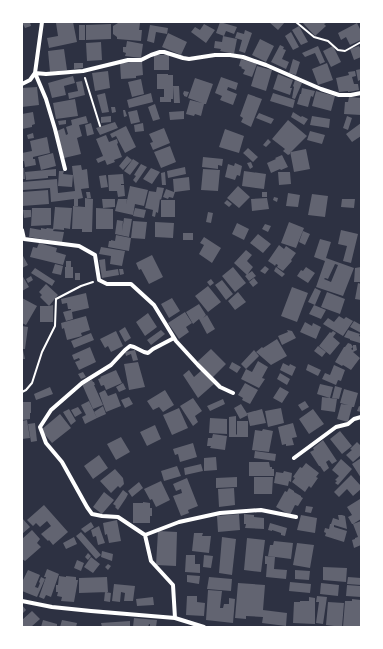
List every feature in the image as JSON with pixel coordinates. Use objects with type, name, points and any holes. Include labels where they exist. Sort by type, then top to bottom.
[{"type":"street","points":[[22,84],[30,80],[35,73],[42,22]]},
{"type":"street","points":[[35,73],[46,74],[83,71],[128,60],[141,60],[160,52],[184,58],[230,55],[243,56],[321,89],[339,95],[361,93]]},
{"type":"street","points":[[35,73],[46,99],[65,168]]},
{"type":"street","points":[[22,230],[24,239],[79,246],[95,255],[99,280],[107,284],[131,284],[154,305],[174,338],[198,366],[220,387],[233,393]]},
{"type":"street","points":[[174,338],[148,352],[144,352],[134,346],[130,346],[111,365],[82,384],[51,410],[40,427],[46,443],[62,462],[86,507],[92,514],[118,517],[145,535],[151,560],[173,585],[175,618]]},
{"type":"street","points":[[294,458],[336,427],[348,424],[354,419],[361,417]]},
{"type":"street","points":[[145,535],[179,522],[220,513],[261,510],[296,517]]},
{"type":"street","points":[[22,601],[52,607],[175,618],[204,627]]},
{"type":"path","points":[[296,22],[314,37],[328,42],[338,50],[345,51],[361,42]]},
{"type":"path","points":[[83,71],[100,126]]},
{"type":"path","points":[[22,392],[32,383],[42,352],[55,326],[56,298],[81,286],[99,280]]},
{"type":"building","points":[[22,22],[30,22],[31,26],[25,28]]},
{"type":"building","points":[[73,22],[77,42],[49,48],[47,38],[58,36],[56,23]]},
{"type":"building","points":[[118,22],[140,23],[139,30],[142,30],[141,41],[117,39],[117,37],[113,34],[113,26]]},
{"type":"building","points":[[220,22],[237,27],[234,34],[226,31],[224,36],[216,33]]},
{"type":"building","points":[[269,22],[285,22],[278,30]]},
{"type":"building","points":[[302,22],[325,22],[326,23],[324,24],[326,26],[315,36]]},
{"type":"building","points":[[357,23],[361,31],[361,40],[350,45],[346,37],[341,40],[338,33]]},
{"type":"building","points":[[111,24],[111,39],[86,40],[86,25]]},
{"type":"building","points":[[204,24],[215,30],[206,43],[191,32],[195,27],[200,30]]},
{"type":"building","points":[[79,25],[85,25],[85,40],[79,40]]},
{"type":"building","points":[[150,25],[168,28],[167,34],[156,32],[154,43],[147,41]]},
{"type":"building","points":[[299,26],[308,42],[301,45],[292,30]]},
{"type":"building","points":[[245,30],[252,33],[245,53],[239,51],[242,40],[235,38],[237,32],[244,34]]},
{"type":"building","points":[[291,32],[299,47],[293,50],[285,36]]},
{"type":"building","points":[[168,33],[187,42],[181,55],[162,47]]},
{"type":"building","points":[[223,36],[237,39],[234,54],[214,48],[215,41],[222,42]]},
{"type":"building","points":[[260,39],[274,46],[266,62],[252,55]]},
{"type":"building","points":[[127,41],[143,44],[141,58],[125,56],[126,53],[123,52],[123,47],[126,47]]},
{"type":"building","points":[[101,42],[102,60],[87,61],[86,43]]},
{"type":"building","points":[[280,45],[286,50],[282,59],[289,62],[286,69],[271,62]]},
{"type":"building","points":[[318,46],[325,62],[320,64],[315,53],[305,57],[302,53]]},
{"type":"building","points":[[333,46],[341,62],[331,67],[323,51]]},
{"type":"building","points":[[359,46],[361,50],[361,57],[354,60],[350,49]]},
{"type":"building","points":[[64,49],[67,70],[50,72],[48,51]]},
{"type":"building","points":[[154,55],[169,55],[169,70],[154,70]]},
{"type":"building","points":[[241,59],[257,64],[252,77],[243,74],[245,70],[239,66]]},
{"type":"building","points":[[293,59],[300,62],[296,75],[289,73]]},
{"type":"building","points":[[142,61],[143,75],[136,76],[136,78],[121,79],[120,63]]},
{"type":"building","points":[[74,63],[83,63],[83,68],[74,69]]},
{"type":"building","points":[[327,63],[333,80],[318,85],[312,69]]},
{"type":"building","points":[[257,66],[272,70],[266,91],[251,86]]},
{"type":"building","points":[[361,69],[361,84],[360,84],[356,70]]},
{"type":"building","points":[[108,71],[110,88],[95,91],[92,73]]},
{"type":"building","points":[[355,71],[356,76],[352,77],[354,84],[358,84],[359,90],[339,92],[336,78],[349,75],[348,72]]},
{"type":"building","points":[[157,74],[173,75],[173,99],[171,99],[171,102],[160,102],[160,97],[164,97],[164,89],[157,89]]},
{"type":"building","points":[[278,74],[293,80],[290,88],[292,88],[290,95],[273,89]]},
{"type":"building","points":[[73,76],[75,83],[64,86],[66,95],[52,98],[48,83]]},
{"type":"building","points":[[221,77],[238,83],[236,90],[228,87],[227,90],[237,94],[233,105],[220,100],[222,96],[215,93]]},
{"type":"building","points":[[195,78],[213,84],[206,104],[204,104],[201,116],[186,114],[190,100],[202,103],[188,98]]},
{"type":"building","points":[[141,79],[144,94],[132,97],[128,82]]},
{"type":"building","points":[[295,80],[302,83],[295,99],[292,98]]},
{"type":"building","points":[[82,81],[85,95],[69,99],[68,93],[78,91],[76,82]]},
{"type":"building","points":[[173,86],[179,86],[180,103],[174,103]]},
{"type":"building","points":[[37,87],[39,105],[22,107],[22,88]]},
{"type":"building","points":[[302,88],[315,91],[313,97],[311,96],[308,107],[297,104]]},
{"type":"building","points":[[184,91],[189,92],[187,97],[183,94]]},
{"type":"building","points":[[316,91],[335,96],[331,111],[312,106]]},
{"type":"building","points":[[105,93],[109,112],[102,113],[97,95]]},
{"type":"building","points":[[151,93],[153,102],[129,108],[127,100]]},
{"type":"building","points":[[273,93],[295,100],[293,108],[270,101]]},
{"type":"building","points":[[248,94],[262,99],[251,127],[241,122],[243,118],[240,116]]},
{"type":"building","points":[[349,97],[361,98],[361,115],[344,114],[345,102],[348,102]]},
{"type":"building","points":[[75,99],[78,116],[56,119],[53,103]]},
{"type":"building","points":[[155,104],[160,119],[153,121],[148,107]]},
{"type":"building","points":[[111,107],[115,107],[116,112],[112,113]]},
{"type":"building","points":[[123,110],[125,110],[127,116],[124,117]]},
{"type":"building","points":[[137,110],[140,122],[131,124],[128,112]]},
{"type":"building","points":[[184,111],[184,119],[170,120],[169,112]]},
{"type":"building","points":[[33,112],[35,124],[32,125],[32,127],[22,129],[22,114]]},
{"type":"building","points":[[293,112],[308,119],[304,125],[291,117]]},
{"type":"building","points":[[259,113],[274,119],[271,124],[256,118]]},
{"type":"building","points":[[86,116],[88,123],[79,125],[82,136],[77,138],[81,154],[64,158],[57,131],[64,128],[66,135],[68,134],[66,127],[72,125],[71,120]]},
{"type":"building","points":[[111,116],[111,122],[101,123],[101,117]]},
{"type":"building","points":[[312,116],[330,119],[329,128],[310,125]]},
{"type":"building","points":[[347,116],[352,118],[348,130],[343,128]]},
{"type":"building","points":[[66,120],[66,124],[59,125],[58,121]]},
{"type":"building","points":[[288,120],[307,136],[291,152],[306,149],[310,169],[294,172],[290,151],[290,154],[288,155],[283,151],[285,149],[272,139]]},
{"type":"building","points":[[115,122],[118,128],[100,135],[96,128]]},
{"type":"building","points":[[91,123],[94,134],[87,136],[85,125]]},
{"type":"building","points":[[143,123],[144,131],[135,132],[134,125]]},
{"type":"building","points":[[361,123],[361,136],[352,142],[346,134]]},
{"type":"building","points":[[126,126],[136,147],[125,153],[116,136],[112,138],[110,134]]},
{"type":"building","points":[[164,128],[170,143],[153,150],[150,143],[153,142],[149,134]]},
{"type":"building","points":[[225,129],[244,136],[239,153],[219,147]]},
{"type":"building","points":[[310,131],[325,135],[322,144],[307,140]]},
{"type":"building","points":[[33,133],[34,138],[28,139],[27,135]]},
{"type":"building","points":[[106,135],[109,142],[117,139],[117,144],[122,157],[107,165],[105,160],[98,163],[96,159],[103,156],[96,139]]},
{"type":"building","points":[[47,137],[50,153],[33,157],[36,165],[25,167],[24,161],[22,161],[22,153],[32,151],[30,141]]},
{"type":"building","points":[[268,139],[271,142],[266,147],[263,145]]},
{"type":"building","points":[[170,146],[176,162],[161,168],[154,152]]},
{"type":"building","points":[[248,148],[258,157],[253,162],[243,153]]},
{"type":"building","points":[[53,153],[56,166],[41,170],[38,157]]},
{"type":"building","points":[[282,155],[288,167],[271,173],[267,163]]},
{"type":"building","points":[[127,156],[132,160],[123,170],[119,166]]},
{"type":"building","points":[[203,157],[223,159],[222,166],[218,165],[218,169],[202,167]]},
{"type":"building","points":[[133,159],[139,163],[130,175],[124,171]]},
{"type":"building","points":[[251,162],[253,167],[250,169],[247,163]]},
{"type":"building","points":[[235,163],[242,166],[240,176],[237,175],[235,180],[225,177],[228,164],[234,166]]},
{"type":"building","points":[[141,164],[147,167],[136,183],[133,180],[136,176],[134,175]]},
{"type":"building","points":[[81,165],[82,170],[87,169],[89,188],[81,189],[83,198],[78,199],[78,206],[74,206],[74,199],[51,202],[50,188],[23,190],[22,182],[57,179],[58,193],[75,191],[72,166]]},
{"type":"building","points":[[185,167],[186,174],[168,178],[167,171]]},
{"type":"building","points":[[22,168],[24,168],[25,179],[22,179]]},
{"type":"building","points":[[151,168],[160,172],[152,184],[143,179]]},
{"type":"building","points":[[56,169],[56,176],[26,180],[25,172]]},
{"type":"building","points":[[203,169],[220,170],[218,191],[201,190]]},
{"type":"building","points":[[59,171],[64,171],[63,174],[73,175],[72,187],[58,186]]},
{"type":"building","points":[[244,171],[266,174],[264,189],[242,186]]},
{"type":"building","points":[[165,172],[166,185],[162,185],[161,173]]},
{"type":"building","points":[[278,172],[290,172],[291,184],[279,185]]},
{"type":"building","points":[[123,174],[124,184],[121,185],[124,185],[125,196],[118,197],[117,191],[109,191],[108,175]]},
{"type":"building","points":[[106,175],[108,187],[101,188],[99,176]]},
{"type":"building","points":[[189,177],[190,190],[175,192],[173,198],[169,197],[168,199],[163,197],[166,189],[174,192],[173,179]]},
{"type":"building","points":[[130,186],[148,190],[144,206],[135,204],[133,215],[115,211],[118,199],[127,199],[126,205]]},
{"type":"building","points":[[238,186],[250,197],[239,208],[227,198]]},
{"type":"building","points":[[157,187],[164,188],[161,200],[160,199],[158,213],[156,212],[155,217],[152,216],[153,210],[145,208],[149,191],[156,192]]},
{"type":"building","points":[[48,190],[49,204],[22,206],[22,192]]},
{"type":"building","points":[[86,192],[90,192],[91,198],[87,198]]},
{"type":"building","points":[[262,192],[267,192],[267,197],[262,197]]},
{"type":"building","points":[[288,193],[300,195],[298,207],[286,206]]},
{"type":"building","points":[[312,194],[328,196],[325,217],[308,215]]},
{"type":"building","points":[[274,197],[278,198],[277,202],[273,200]]},
{"type":"building","points":[[85,198],[93,199],[92,232],[82,232],[82,229],[72,229],[73,206],[85,207]]},
{"type":"building","points":[[267,198],[269,209],[252,211],[251,199]]},
{"type":"building","points":[[102,199],[115,199],[115,207],[103,208]]},
{"type":"building","points":[[342,199],[355,199],[354,208],[341,207]]},
{"type":"building","points":[[161,200],[175,200],[175,217],[161,217]]},
{"type":"building","points":[[227,200],[232,204],[229,207],[224,203]]},
{"type":"building","points":[[55,207],[72,208],[70,229],[53,229]]},
{"type":"building","points":[[32,208],[51,208],[51,225],[31,226]]},
{"type":"building","points":[[96,208],[113,209],[113,229],[96,229]]},
{"type":"building","points":[[135,208],[146,210],[144,218],[133,216]]},
{"type":"building","points":[[23,210],[31,210],[31,217],[24,218]]},
{"type":"building","points":[[208,212],[213,213],[211,223],[206,222]]},
{"type":"building","points":[[124,218],[132,219],[129,237],[115,234],[117,220],[123,221],[122,231]]},
{"type":"building","points":[[133,221],[147,222],[145,239],[131,238]]},
{"type":"building","points":[[155,222],[174,223],[173,238],[155,237]]},
{"type":"building","points":[[289,222],[304,228],[296,248],[281,243]]},
{"type":"building","points":[[237,223],[249,229],[244,240],[232,234]]},
{"type":"building","points":[[265,224],[271,226],[268,232],[262,229]]},
{"type":"building","points":[[30,228],[41,230],[41,228],[47,228],[54,229],[53,231],[64,232],[62,242],[29,237]]},
{"type":"building","points":[[341,230],[358,234],[351,263],[343,261],[347,246],[338,244]]},
{"type":"building","points":[[303,231],[310,234],[305,245],[299,242]]},
{"type":"building","points":[[183,233],[193,233],[193,240],[183,240]]},
{"type":"building","points":[[258,234],[271,244],[263,253],[250,243]]},
{"type":"building","points":[[116,235],[131,238],[129,251],[108,247],[109,241],[115,241]]},
{"type":"building","points":[[204,237],[221,248],[212,263],[199,254],[204,245],[200,243]]},
{"type":"building","points":[[320,239],[331,242],[326,258],[354,268],[343,296],[316,287],[325,261],[314,257]],"holes":[[[335,264],[338,265],[331,282],[324,279],[328,279]]]},
{"type":"building","points":[[39,243],[57,248],[56,252],[66,255],[63,265],[30,257],[33,247],[37,248]]},
{"type":"building","points":[[279,245],[284,249],[286,246],[296,253],[291,260],[292,261],[283,271],[277,267],[278,265],[276,264],[275,266],[268,261]]},
{"type":"building","points":[[101,247],[125,251],[122,266],[110,264],[111,256],[99,254]]},
{"type":"building","points":[[246,250],[252,255],[247,261],[253,267],[247,275],[234,263]]},
{"type":"building","points":[[22,254],[28,265],[22,268]]},
{"type":"building","points":[[152,255],[163,277],[149,284],[136,263]]},
{"type":"building","points":[[105,259],[106,271],[118,269],[119,275],[102,278],[99,260]]},
{"type":"building","points":[[66,261],[71,261],[71,267],[73,267],[73,278],[65,278]]},
{"type":"building","points":[[55,264],[63,266],[61,275],[52,273]]},
{"type":"building","points":[[265,266],[269,269],[265,274],[260,271]]},
{"type":"building","points":[[233,267],[246,283],[235,292],[222,276]]},
{"type":"building","points":[[276,267],[285,274],[282,277],[274,271]]},
{"type":"building","points":[[306,267],[315,273],[308,283],[297,276],[301,270],[303,271]]},
{"type":"building","points":[[361,267],[361,282],[354,282],[355,268]]},
{"type":"building","points":[[35,268],[55,281],[52,286],[31,273]]},
{"type":"building","points":[[119,269],[123,269],[124,274],[120,275]]},
{"type":"building","points":[[252,271],[256,276],[249,281],[245,276]]},
{"type":"building","points":[[75,273],[80,273],[80,280],[75,280]]},
{"type":"building","points":[[22,275],[29,287],[22,291]]},
{"type":"building","points":[[31,276],[33,280],[28,283],[26,279]]},
{"type":"building","points":[[254,278],[258,283],[253,287],[249,282]]},
{"type":"building","points":[[211,279],[214,283],[210,286],[207,282]]},
{"type":"building","points":[[222,280],[233,294],[226,300],[215,285]]},
{"type":"building","points":[[358,283],[361,284],[361,300],[355,299]]},
{"type":"building","points":[[46,284],[58,295],[49,306],[40,297],[42,295],[39,292]]},
{"type":"building","points":[[208,286],[221,302],[208,312],[195,296]]},
{"type":"building","points":[[292,287],[308,293],[297,322],[281,316]]},
{"type":"building","points":[[315,288],[321,291],[315,305],[308,302]]},
{"type":"building","points":[[238,292],[246,302],[235,310],[228,301]]},
{"type":"building","points":[[327,292],[345,299],[340,314],[321,307]]},
{"type":"building","points":[[86,293],[89,308],[72,312],[73,319],[66,321],[63,312],[71,309],[68,309],[67,303],[62,304],[61,299]]},
{"type":"building","points":[[22,298],[37,306],[26,325],[22,323]]},
{"type":"building","points":[[172,298],[180,311],[169,318],[161,304]]},
{"type":"building","points":[[199,304],[206,315],[203,318],[207,315],[215,329],[207,334],[199,319],[193,324],[186,312]]},
{"type":"building","points":[[53,305],[53,322],[40,322],[40,306]]},
{"type":"building","points":[[314,305],[326,310],[321,319],[309,314]]},
{"type":"building","points":[[185,312],[192,323],[186,327],[189,332],[179,339],[168,323]]},
{"type":"building","points":[[148,313],[157,327],[145,336],[136,322]]},
{"type":"building","points":[[86,316],[90,330],[81,333],[82,336],[67,340],[61,323]]},
{"type":"building","points":[[339,316],[344,319],[346,317],[353,321],[343,336],[323,324],[328,318],[334,322]]},
{"type":"building","points":[[354,321],[361,325],[361,333],[350,327]]},
{"type":"building","points":[[305,322],[312,326],[313,323],[321,327],[316,339],[300,332]]},
{"type":"building","points":[[22,326],[28,327],[25,349],[22,349]]},
{"type":"building","points":[[125,327],[131,338],[125,342],[119,331]]},
{"type":"building","points":[[161,330],[165,334],[151,345],[147,340]]},
{"type":"building","points":[[287,330],[292,331],[296,338],[282,345],[278,336],[288,332]]},
{"type":"building","points":[[348,330],[360,334],[360,343],[344,337]]},
{"type":"building","points":[[116,331],[123,346],[111,352],[108,346],[105,348],[100,339]]},
{"type":"building","points":[[333,331],[336,333],[333,337],[340,343],[330,355],[319,346],[330,332],[331,333]]},
{"type":"building","points":[[91,333],[94,340],[74,348],[71,341]]},
{"type":"building","points":[[277,339],[287,356],[271,365],[256,352]]},
{"type":"building","points":[[348,343],[353,347],[353,345],[356,345],[357,350],[353,352],[360,358],[351,370],[335,362]]},
{"type":"building","points":[[318,346],[326,352],[322,357],[314,351]]},
{"type":"building","points":[[90,347],[96,362],[79,370],[75,362],[80,360],[79,358],[74,360],[72,355]]},
{"type":"building","points":[[211,349],[226,364],[212,378],[197,362]]},
{"type":"building","points":[[23,350],[25,359],[22,359]]},
{"type":"building","points":[[135,350],[138,360],[133,361],[131,354],[126,356],[125,352]]},
{"type":"building","points":[[254,350],[259,356],[246,369],[241,364]]},
{"type":"building","points":[[258,361],[268,367],[262,378],[265,379],[259,388],[241,379],[246,369],[252,372]]},
{"type":"building","points":[[138,362],[145,387],[129,390],[124,364]]},
{"type":"building","points":[[232,362],[241,367],[237,373],[229,368]]},
{"type":"building","points":[[283,363],[296,367],[292,376],[280,370]]},
{"type":"building","points":[[308,364],[321,370],[318,376],[306,370]]},
{"type":"building","points":[[334,365],[345,370],[341,381],[338,380],[336,385],[322,379],[325,373],[330,375]]},
{"type":"building","points":[[116,370],[122,383],[106,390],[104,385],[101,386],[98,379]]},
{"type":"building","points":[[189,370],[194,377],[202,370],[214,384],[198,398],[183,375]]},
{"type":"building","points":[[83,372],[86,377],[81,379],[78,374]]},
{"type":"building","points":[[280,373],[290,379],[287,385],[277,379]]},
{"type":"building","points":[[92,380],[103,405],[93,409],[82,384]]},
{"type":"building","points":[[123,383],[126,389],[119,392],[116,387]]},
{"type":"building","points":[[245,383],[258,390],[250,404],[242,400],[243,398],[238,395]]},
{"type":"building","points":[[320,384],[333,387],[330,398],[317,394]]},
{"type":"building","points":[[335,386],[342,388],[339,399],[332,398]]},
{"type":"building","points":[[50,387],[53,394],[36,400],[34,394]]},
{"type":"building","points":[[280,387],[289,392],[282,403],[273,398]]},
{"type":"building","points":[[344,389],[358,393],[348,422],[337,419],[341,404],[348,405],[340,403]]},
{"type":"building","points":[[105,390],[108,396],[116,393],[121,406],[106,412],[99,393]]},
{"type":"building","points":[[165,390],[174,405],[163,412],[159,407],[153,410],[147,401]]},
{"type":"building","points":[[129,397],[133,404],[125,408],[121,400]]},
{"type":"building","points":[[322,397],[337,399],[335,412],[321,410]]},
{"type":"building","points":[[193,398],[202,411],[195,416],[198,422],[193,426],[180,406]]},
{"type":"building","points":[[223,399],[225,404],[210,411],[207,406]]},
{"type":"building","points":[[89,401],[97,418],[85,424],[82,417],[86,415],[81,405]]},
{"type":"building","points":[[305,401],[309,407],[302,411],[298,405]]},
{"type":"building","points":[[22,402],[31,402],[30,419],[22,420]]},
{"type":"building","points":[[241,404],[248,415],[240,419],[234,408]]},
{"type":"building","points":[[103,406],[106,414],[97,418],[94,412]]},
{"type":"building","points":[[359,406],[361,407],[361,412],[357,411]]},
{"type":"building","points":[[78,407],[82,413],[75,417],[71,410]]},
{"type":"building","points":[[179,408],[188,428],[172,435],[163,415]]},
{"type":"building","points":[[281,408],[284,423],[268,427],[265,411]]},
{"type":"building","points":[[69,409],[76,421],[71,425],[63,412]]},
{"type":"building","points":[[262,409],[266,423],[250,426],[247,413]]},
{"type":"building","points":[[313,409],[324,424],[309,434],[299,419]]},
{"type":"building","points":[[60,414],[71,428],[52,443],[41,430]]},
{"type":"building","points":[[236,416],[236,435],[237,421],[248,421],[248,437],[229,437],[229,417]]},
{"type":"building","points":[[210,418],[227,419],[227,434],[209,433]]},
{"type":"building","points":[[27,420],[30,438],[22,439],[22,421]]},
{"type":"building","points":[[35,423],[37,441],[31,442],[28,424]]},
{"type":"building","points":[[293,423],[297,437],[292,438],[294,445],[282,445],[278,427]]},
{"type":"building","points":[[155,425],[161,439],[147,446],[140,432]]},
{"type":"building","points":[[263,429],[273,431],[269,452],[252,450],[255,430],[262,431]]},
{"type":"building","points":[[340,431],[352,446],[342,454],[330,439]]},
{"type":"building","points":[[213,434],[227,436],[225,450],[210,448],[211,446],[207,446],[208,438],[212,438]]},
{"type":"building","points":[[121,437],[130,452],[116,460],[107,444]]},
{"type":"building","points":[[323,440],[337,461],[332,464],[329,460],[326,462],[329,468],[324,472],[310,452],[314,450],[313,448]]},
{"type":"building","points":[[357,442],[361,446],[361,455],[353,462],[346,455],[352,450],[350,449]]},
{"type":"building","points":[[193,443],[197,457],[180,462],[178,454],[175,455],[173,449]]},
{"type":"building","points":[[255,451],[276,454],[275,461],[254,458]]},
{"type":"building","points":[[99,455],[108,468],[93,479],[84,466]]},
{"type":"building","points":[[216,457],[217,470],[204,471],[204,458]]},
{"type":"building","points":[[361,458],[361,478],[352,464]]},
{"type":"building","points":[[341,459],[352,469],[338,485],[335,483],[337,481],[335,480],[339,476],[332,470]]},
{"type":"building","points":[[249,462],[269,462],[270,467],[274,469],[274,476],[249,476]]},
{"type":"building","points":[[306,463],[319,473],[316,477],[318,478],[311,488],[309,486],[305,492],[292,482],[295,478],[293,477],[300,467],[302,468]]},
{"type":"building","points":[[201,464],[203,471],[185,475],[184,468]]},
{"type":"building","points":[[177,466],[181,476],[164,481],[161,471]]},
{"type":"building","points":[[115,469],[123,478],[124,484],[120,488],[118,486],[111,493],[100,481]]},
{"type":"building","points":[[284,471],[292,473],[291,482],[289,481],[288,486],[274,483],[276,472],[283,473]]},
{"type":"building","points":[[351,475],[361,486],[361,489],[353,496],[347,489],[339,497],[334,492]]},
{"type":"building","points":[[237,477],[237,487],[216,488],[216,478]]},
{"type":"building","points":[[254,477],[273,477],[272,494],[254,494]]},
{"type":"building","points":[[187,478],[198,506],[188,510],[189,513],[181,516],[173,496],[182,493],[181,489],[176,491],[173,484]]},
{"type":"building","points":[[161,481],[170,500],[156,507],[144,489]]},
{"type":"building","points":[[139,482],[143,488],[132,497],[128,491]]},
{"type":"building","points":[[234,488],[235,505],[219,507],[218,489]]},
{"type":"building","points":[[289,488],[303,498],[298,506],[295,505],[290,515],[276,507],[285,491],[287,492]]},
{"type":"building","points":[[123,490],[128,494],[118,510],[113,504]]},
{"type":"building","points":[[104,492],[114,500],[102,514],[93,507]]},
{"type":"building","points":[[360,499],[361,519],[353,524],[348,517],[352,515],[347,507]]},
{"type":"building","points":[[133,503],[150,503],[150,508],[152,508],[150,523],[133,523]]},
{"type":"building","points":[[44,505],[68,532],[53,545],[41,534],[51,526],[47,521],[40,527],[36,523],[33,526],[27,520]]},
{"type":"building","points":[[306,506],[313,507],[311,513],[305,512]]},
{"type":"building","points":[[239,514],[240,530],[218,532],[217,516]]},
{"type":"building","points":[[244,514],[264,518],[264,529],[245,528],[246,524],[244,524]]},
{"type":"building","points":[[301,515],[317,518],[315,533],[297,530]]},
{"type":"building","points":[[338,515],[345,516],[347,529],[334,525],[334,527],[347,531],[344,542],[325,536],[326,533],[324,532],[325,528],[329,529],[333,518],[339,520]]},
{"type":"building","points":[[22,518],[30,527],[22,534]]},
{"type":"building","points":[[117,520],[121,541],[109,543],[107,534],[105,535],[103,523]]},
{"type":"building","points":[[361,521],[361,545],[354,548],[352,540],[358,537],[353,524]]},
{"type":"building","points":[[91,522],[94,527],[85,533],[81,529]]},
{"type":"building","points":[[270,523],[287,528],[285,536],[281,535],[281,533],[268,530]]},
{"type":"building","points":[[99,526],[105,543],[98,545],[96,536],[93,537],[91,530]]},
{"type":"building","points":[[32,530],[40,539],[37,543],[41,547],[25,561],[22,559],[22,539]]},
{"type":"building","points":[[158,531],[177,532],[176,566],[156,565]]},
{"type":"building","points":[[81,532],[101,555],[96,559],[76,536]]},
{"type":"building","points":[[194,533],[203,533],[202,536],[211,536],[209,553],[192,551]]},
{"type":"building","points":[[74,537],[77,544],[66,549],[63,543]]},
{"type":"building","points":[[222,537],[236,539],[232,575],[219,573]]},
{"type":"building","points":[[247,538],[265,540],[261,572],[244,570]]},
{"type":"building","points":[[274,541],[293,543],[291,559],[268,556],[270,545],[273,545]]},
{"type":"building","points":[[297,543],[314,545],[310,568],[293,565]]},
{"type":"building","points":[[102,551],[113,554],[112,561],[101,557]]},
{"type":"building","points":[[88,553],[91,556],[88,560],[85,557]]},
{"type":"building","points":[[186,555],[195,555],[195,564],[200,564],[200,573],[185,572]]},
{"type":"building","points":[[204,555],[213,556],[211,568],[203,567]]},
{"type":"building","points":[[265,556],[275,557],[274,569],[287,570],[286,579],[266,577],[267,564],[265,564]]},
{"type":"building","points":[[91,557],[100,564],[93,573],[84,567]]},
{"type":"building","points":[[77,560],[84,563],[81,571],[74,568]]},
{"type":"building","points":[[108,564],[111,566],[108,570],[105,567]]},
{"type":"building","points":[[323,567],[347,568],[346,582],[323,580]]},
{"type":"building","points":[[47,569],[59,574],[51,597],[46,595],[44,599],[39,597],[46,577],[44,577]]},
{"type":"building","points":[[28,570],[40,575],[35,587],[38,588],[41,577],[45,579],[37,597],[22,591],[22,582]]},
{"type":"building","points":[[295,570],[310,571],[309,580],[295,579]]},
{"type":"building","points":[[187,575],[200,576],[199,584],[187,582]]},
{"type":"building","points":[[59,576],[76,577],[76,580],[78,580],[74,602],[61,601],[62,597],[57,596],[58,592],[56,592],[56,585],[58,585]]},
{"type":"building","points":[[107,577],[108,592],[79,593],[79,578]]},
{"type":"building","points":[[209,577],[232,579],[231,591],[207,589]]},
{"type":"building","points":[[348,577],[361,578],[361,585],[347,584]]},
{"type":"building","points":[[290,582],[311,584],[310,593],[289,591]]},
{"type":"building","points":[[238,583],[265,585],[263,610],[287,613],[286,626],[262,623],[263,617],[246,616],[246,619],[235,618]]},
{"type":"building","points":[[321,583],[339,585],[338,596],[320,594]]},
{"type":"building","points":[[114,584],[135,586],[133,601],[124,601],[125,593],[121,592],[120,602],[112,601]]},
{"type":"building","points":[[347,585],[361,586],[361,597],[346,596]]},
{"type":"building","points":[[208,590],[222,591],[220,608],[223,608],[224,604],[229,604],[229,598],[235,599],[233,623],[206,620]]},
{"type":"building","points":[[105,592],[111,593],[110,602],[104,601]]},
{"type":"building","points":[[187,596],[197,596],[197,602],[205,603],[204,616],[186,615]]},
{"type":"building","points":[[317,596],[327,597],[323,624],[316,623],[319,602],[316,602]]},
{"type":"building","points":[[153,597],[154,605],[137,606],[136,599]]},
{"type":"building","points":[[309,597],[315,598],[315,624],[293,623],[294,602],[309,601]]},
{"type":"building","points":[[352,599],[361,600],[361,627],[343,627],[345,601],[352,601]]},
{"type":"building","points":[[328,602],[344,603],[342,627],[326,625]]},
{"type":"building","points":[[22,605],[26,610],[22,614]]},
{"type":"building","points":[[32,611],[40,619],[31,627],[22,627],[22,620]]},
{"type":"building","points":[[134,618],[157,620],[156,627],[150,627],[149,624],[148,627],[133,627]]},
{"type":"building","points":[[43,620],[57,624],[57,627],[41,627]]},
{"type":"building","points":[[62,620],[77,623],[76,627],[60,627]]},
{"type":"building","points":[[130,621],[130,627],[102,627],[101,623]]}]
